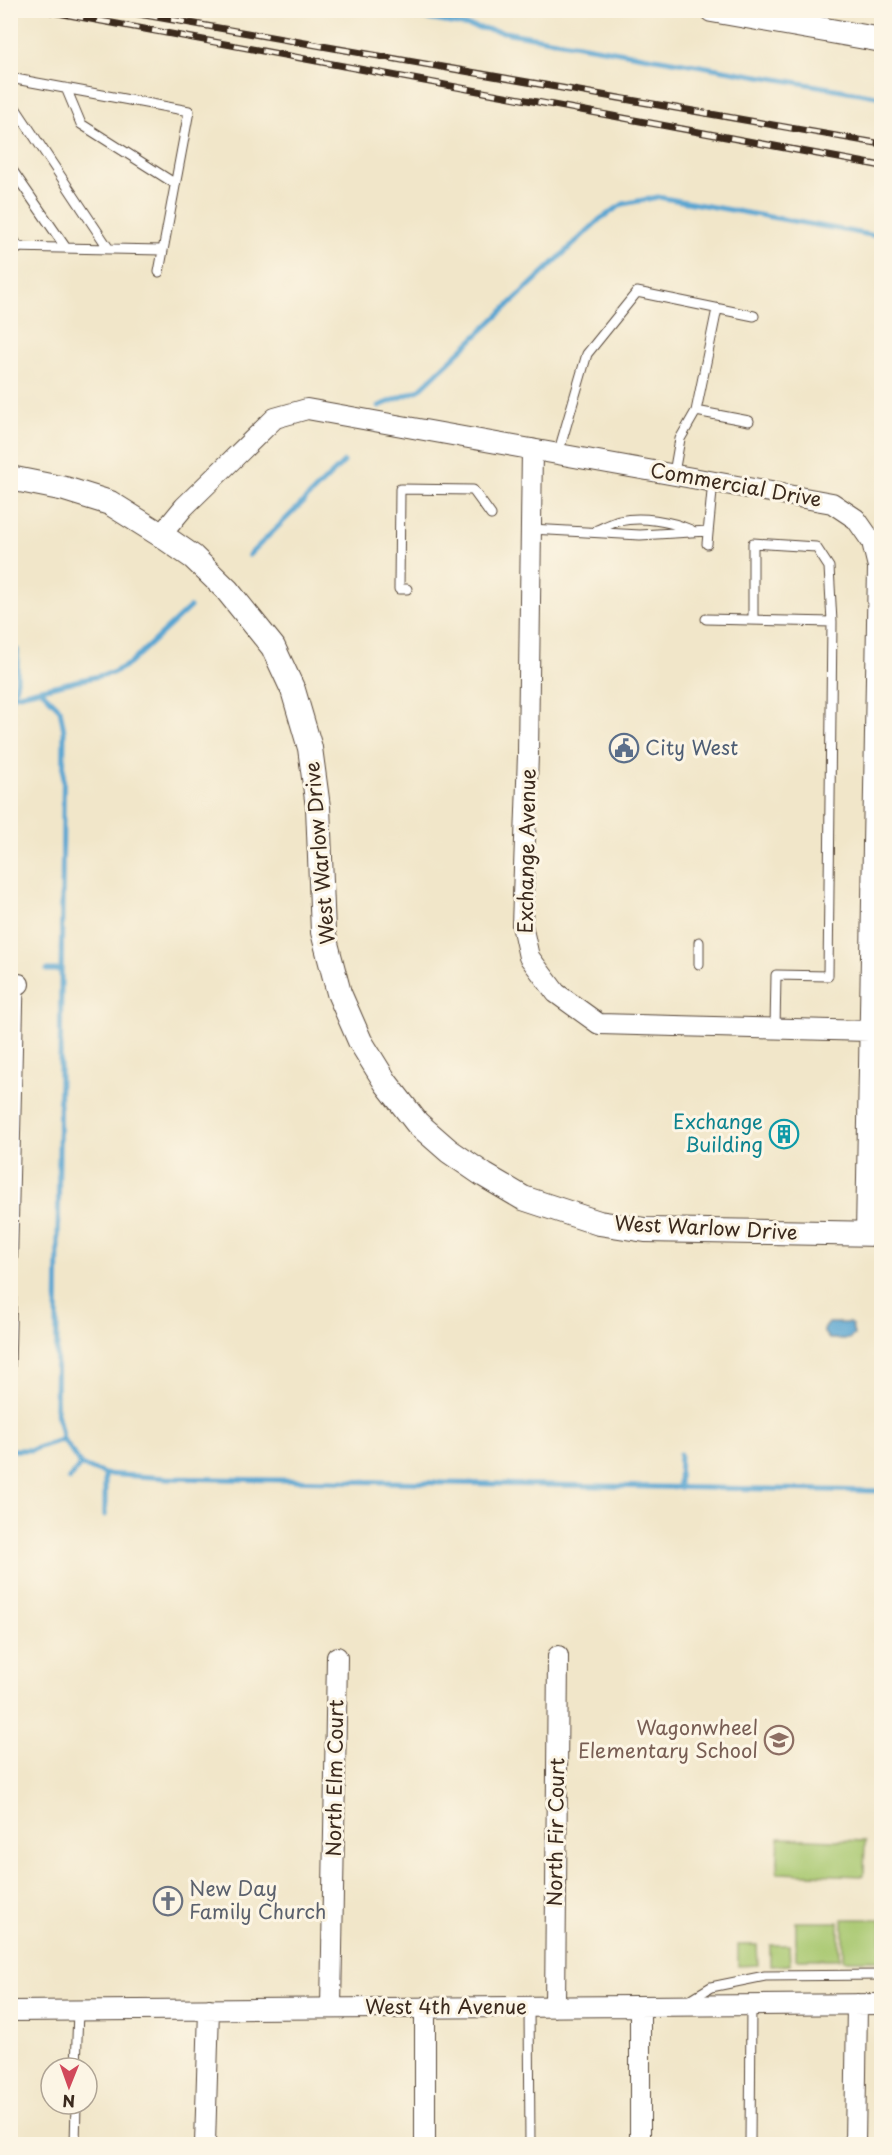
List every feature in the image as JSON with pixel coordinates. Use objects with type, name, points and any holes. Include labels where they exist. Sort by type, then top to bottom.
[{"type":"street","points":[[712,10],[808,19],[882,40]]},
{"type":"street","name":"Commercial Drive","points":[[161,535],[184,507],[275,418],[308,409],[832,503],[856,519],[872,542],[878,567],[869,1031],[874,1234]]},
{"type":"street","name":"Exchange Avenue","points":[[531,449],[528,754],[522,925],[529,957],[556,993],[599,1024],[869,1031]]},
{"type":"street","name":"West Warlow Drive","points":[[10,478],[65,489],[110,503],[161,535],[193,557],[227,590],[273,647],[293,690],[310,748],[318,807],[323,932],[339,993],[360,1041],[386,1083],[417,1123],[449,1151],[523,1198],[599,1223],[645,1230],[874,1234]]},
{"type":"street","name":"North Fir Court","points":[[555,2007],[558,1656]]},
{"type":"street","name":"North Elm Court","points":[[332,2008],[337,1657]]},
{"type":"street","points":[[855,2145],[857,2004]]},
{"type":"street","name":"West 4th Avenue","points":[[10,2011],[882,2004]]},
{"type":"street","points":[[640,2006],[640,2145]]},
{"type":"street","points":[[425,2007],[425,2145]]},
{"type":"street","points":[[206,2145],[209,2009]]},
{"type":"lane","points":[[10,78],[189,111],[159,272]]},
{"type":"lane","points":[[66,88],[81,124],[174,183]]},
{"type":"lane","points":[[10,100],[109,249]]},
{"type":"lane","points":[[10,167],[66,248]]},
{"type":"lane","points":[[10,234],[15,248],[162,250]]},
{"type":"lane","points":[[558,454],[587,354],[637,292],[754,316]]},
{"type":"lane","points":[[674,473],[680,439],[696,411],[717,309]]},
{"type":"lane","points":[[696,411],[748,421]]},
{"type":"lane","points":[[707,544],[713,480]]},
{"type":"lane","points":[[408,589],[399,589],[400,489],[472,490],[491,514]]},
{"type":"lane","points":[[592,532],[620,521],[651,520],[679,525],[694,532]]},
{"type":"lane","points":[[531,529],[639,535],[708,531]]},
{"type":"lane","points":[[753,620],[753,543],[816,547],[829,567],[832,622],[828,976],[776,975],[775,1029]]},
{"type":"lane","points":[[706,619],[832,622]]},
{"type":"lane","points":[[699,942],[699,964]]},
{"type":"lane","points":[[10,1370],[15,984]]},
{"type":"lane","points":[[681,2006],[711,1987],[765,1976],[882,1975]]},
{"type":"lane","points":[[750,2145],[751,2006]]},
{"type":"lane","points":[[528,2007],[530,2145]]},
{"type":"lane","points":[[76,2056],[78,2010]]},
{"type":"lane","points":[[75,2145],[76,2116]]},
{"type":"green space","points":[[779,1838],[865,1841],[864,1876],[777,1873]]},
{"type":"green space","points":[[843,1919],[881,1919],[881,1960],[843,1960]]},
{"type":"green space","points":[[796,1922],[839,1922],[839,1959],[796,1959]]},
{"type":"green space","points":[[738,1945],[757,1945],[758,1965],[738,1966]]},
{"type":"green space","points":[[770,1945],[789,1945],[790,1965],[770,1966]]},
{"type":"water","points":[[829,1323],[849,1323],[852,1325],[854,1335],[849,1339],[829,1339],[824,1329]]},
{"type":"waterway","points":[[375,10],[882,97]]},
{"type":"waterway","points":[[379,406],[419,390],[600,219],[623,204],[658,197],[882,237]]},
{"type":"waterway","points":[[249,555],[344,462]]},
{"type":"waterway","points":[[10,696],[112,673],[129,664],[190,607]]},
{"type":"waterway","points":[[13,696],[17,681],[17,650]]},
{"type":"waterway","points":[[40,689],[60,709],[64,731],[56,1408],[63,1439],[81,1465],[105,1474],[167,1478],[882,1491]]},
{"type":"waterway","points":[[47,970],[60,970]]},
{"type":"waterway","points":[[13,1450],[31,1450],[63,1439]]},
{"type":"waterway","points":[[679,1486],[680,1454]]},
{"type":"waterway","points":[[69,1479],[81,1465]]},
{"type":"waterway","points":[[105,1474],[105,1515]]},
{"type":"railway","points":[[42,10],[882,166]]},
{"type":"railway","points":[[116,10],[882,144]]},
{"type":"place","name":"City West","points":[[624,748]]},
{"type":"place","name":"Exchange Building","points":[[784,1134]]},
{"type":"place","name":"Wagonwheel Elementary School","points":[[779,1740]]},
{"type":"place","name":"New Day Family Church","points":[[168,1901]]}]
